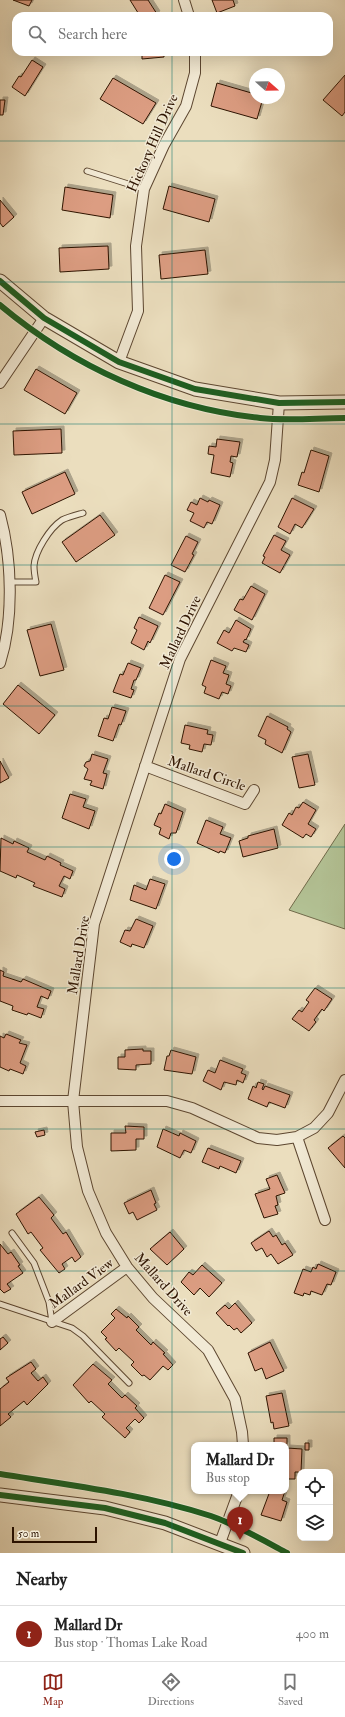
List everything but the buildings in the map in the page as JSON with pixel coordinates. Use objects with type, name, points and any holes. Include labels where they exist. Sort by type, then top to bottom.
[{"type":"street","points":[[184,0],[188,12]]},
{"type":"street","name":"Hickory Hill Drive","points":[[118,362],[138,311],[136,246],[140,206],[144,189],[164,145],[186,106],[195,73],[195,56]]},
{"type":"street","points":[[0,281],[44,318],[118,362],[195,390],[279,403],[345,402]]},
{"type":"street","points":[[0,383],[44,318]]},
{"type":"street","name":"Mallard Drive","points":[[242,1442],[242,1432],[235,1399],[208,1350],[153,1298],[127,1267],[106,1233],[88,1191],[76,1147],[72,1101],[94,924],[180,659],[270,482],[275,460],[279,403]]},
{"type":"street","points":[[0,515],[6,536],[9,582],[6,642],[0,663]]},
{"type":"street","name":"Mallard Circle","points":[[145,766],[245,804],[254,790]]},
{"type":"street","points":[[0,1101],[167,1101],[192,1108],[258,1138],[277,1140],[297,1137],[314,1128],[328,1113],[345,1080]]},
{"type":"street","points":[[297,1137],[325,1220]]},
{"type":"street","name":"Mallard View","points":[[52,1322],[127,1267]]},
{"type":"street","points":[[220,1543],[238,1494]]},
{"type":"street","points":[[0,1495],[105,1508],[165,1523],[243,1553]]},
{"type":"lane","points":[[87,171],[144,189]]},
{"type":"lane","points":[[9,582],[36,582],[34,566],[37,555],[48,535],[57,524],[64,519],[83,513]]},
{"type":"lane","points":[[12,1233],[34,1263],[49,1302],[52,1322]]},
{"type":"lane","points":[[0,1304],[72,1328],[83,1336],[129,1383]]},
{"type":"green space","points":[[345,824],[345,929],[289,910]]},
{"type":"cycle path","points":[[0,281],[44,318],[119,362],[195,389],[279,403],[345,402]]},
{"type":"cycle path","points":[[0,305],[28,327],[89,365],[122,381],[155,394],[189,405],[224,413],[260,418],[345,418]]},
{"type":"cycle path","points":[[0,1474],[80,1486],[185,1508],[230,1524],[287,1553]]},
{"type":"cycle path","points":[[0,1495],[105,1508],[165,1523],[243,1553]]},
{"type":"place","name":"Mallard Dr","points":[[240,1540]]}]
